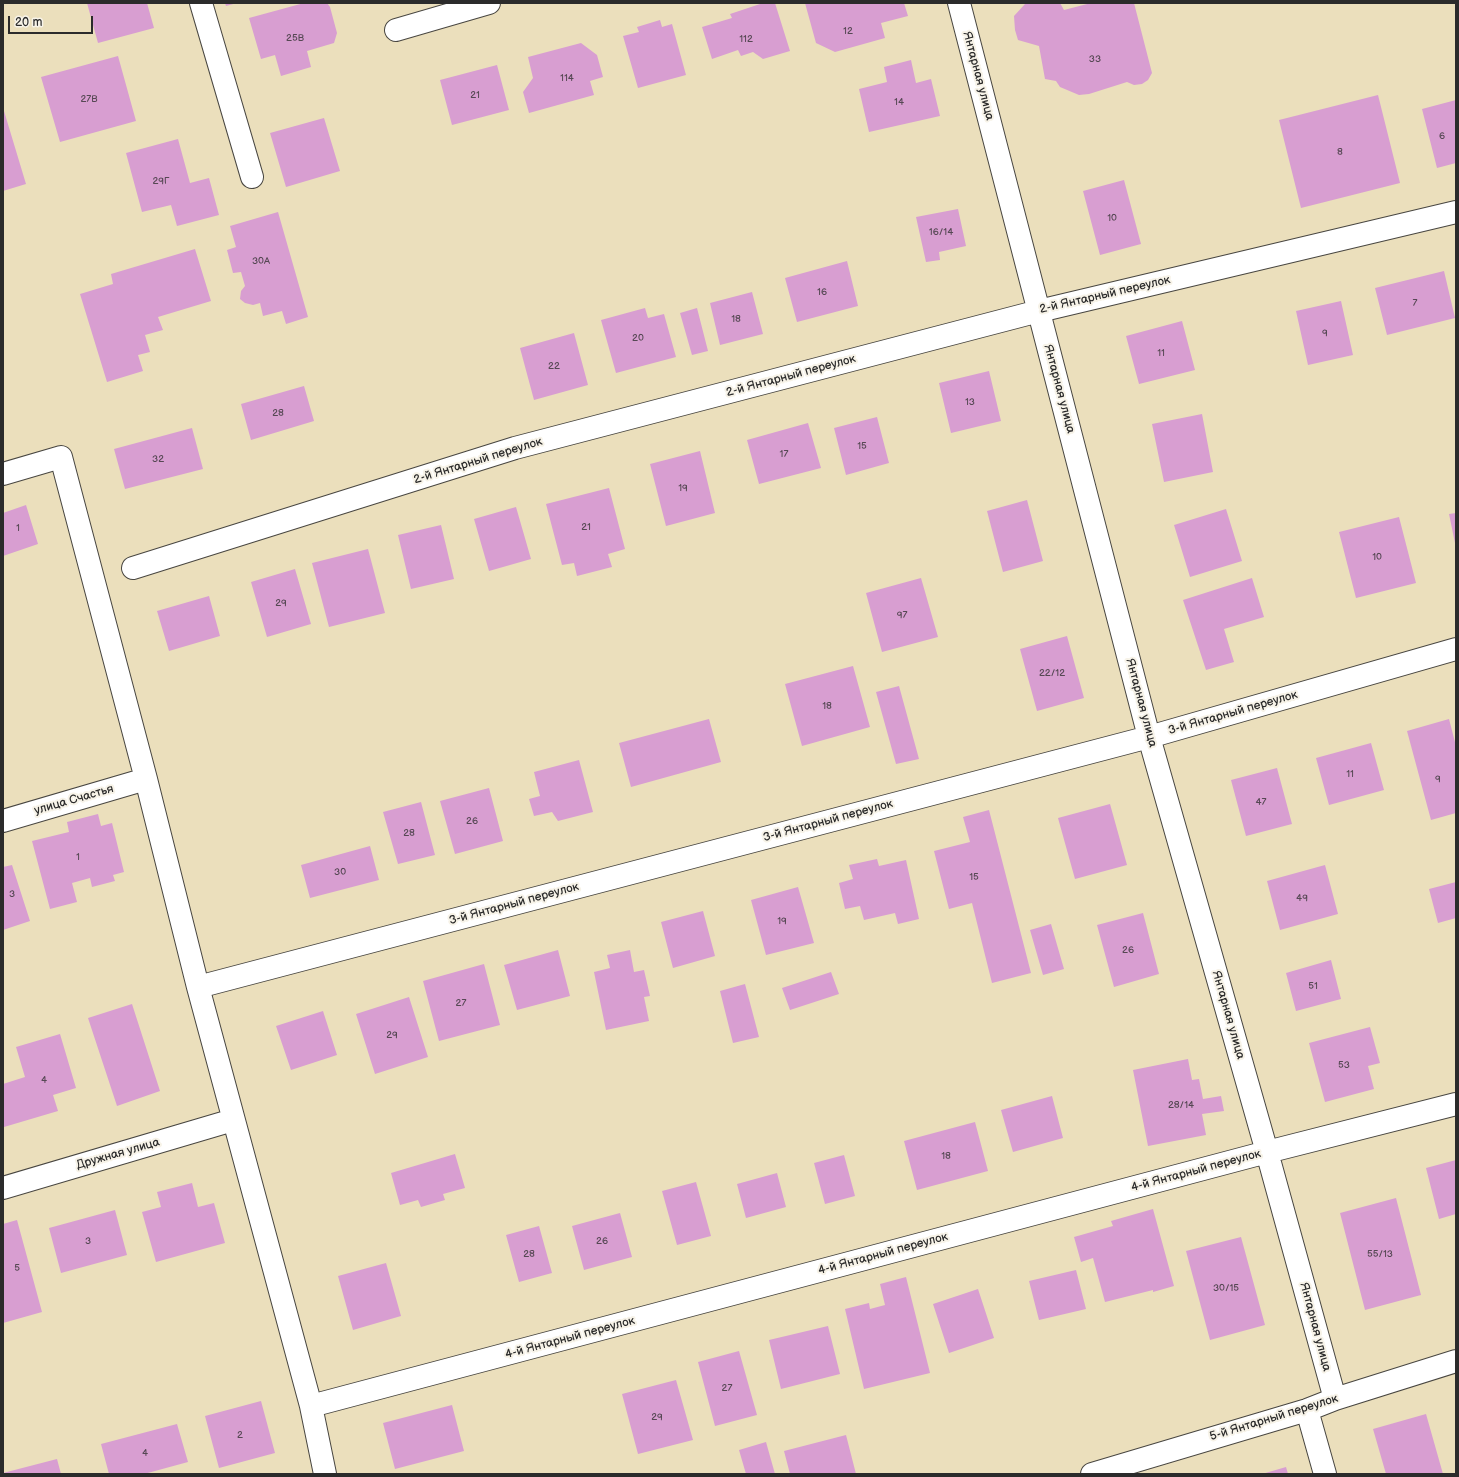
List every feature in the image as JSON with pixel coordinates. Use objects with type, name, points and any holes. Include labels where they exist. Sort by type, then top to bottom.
[{"type":"street","points":[[201,3],[252,177]]},
{"type":"street","points":[[396,30],[489,3]]},
{"type":"street","name":"Янтарная улица","points":[[959,3],[1149,737],[1268,1152],[1335,1399]]},
{"type":"street","name":"2-й Янтарный переулок","points":[[133,568],[515,448],[1039,310],[1456,212]]},
{"type":"street","points":[[3,474],[61,457],[146,779],[233,1120],[311,1406],[325,1474]]},
{"type":"street","name":"3-й Янтарный переулок","points":[[198,987],[1149,737],[1456,649]]},
{"type":"street","name":"улица Счастья","points":[[3,821],[146,779]]},
{"type":"street","name":"4-й Янтарный переулок","points":[[311,1406],[1268,1152],[1456,1104]]},
{"type":"street","name":"Дружная улица","points":[[3,1188],[233,1120]]},
{"type":"street","name":"5-й Янтарный переулок","points":[[1092,1474],[1307,1410],[1335,1399],[1456,1361]]},
{"type":"street","points":[[1307,1410],[1325,1474]]},
{"type":"building","points":[[87,3],[147,3],[154,28],[98,43]]},
{"type":"building","points":[[225,3],[237,3],[226,6]]},
{"type":"building","points":[[304,3],[327,3],[330,7],[337,33],[334,43],[307,51],[311,67],[281,76],[275,55],[261,59],[249,18]]},
{"type":"building","points":[[763,3],[775,3],[790,51],[763,59],[753,52],[741,56],[738,50],[712,59],[702,27],[732,18],[730,14]]},
{"type":"building","points":[[805,3],[904,3],[908,16],[881,23],[885,38],[835,52],[816,43]]},
{"type":"building","points":[[1060,3],[1064,10],[1091,3],[1134,3],[1152,73],[1148,80],[1142,84],[1134,85],[1127,82],[1089,94],[1079,95],[1060,87],[1056,81],[1045,79],[1039,46],[1018,40],[1015,30],[1014,16],[1025,4]]},
{"type":"building","points":[[660,20],[662,27],[672,24],[686,75],[638,88],[623,36],[639,32],[637,27]]},
{"type":"building","points":[[581,43],[597,55],[603,77],[590,81],[594,95],[529,113],[523,92],[533,78],[528,57]]},
{"type":"building","points":[[118,56],[136,121],[60,142],[41,77]]},
{"type":"building","points":[[911,60],[916,83],[931,79],[940,116],[869,132],[859,89],[887,82],[884,67]]},
{"type":"building","points":[[497,65],[509,110],[452,125],[440,80]]},
{"type":"building","points":[[1378,95],[1400,183],[1301,208],[1279,120]]},
{"type":"building","points":[[1456,100],[1456,163],[1437,168],[1422,109]]},
{"type":"building","points":[[4,111],[26,184],[3,191],[3,112]]},
{"type":"building","points":[[324,118],[340,171],[286,187],[270,133]]},
{"type":"building","points":[[178,139],[190,183],[209,178],[219,215],[177,226],[171,205],[142,212],[126,153]]},
{"type":"building","points":[[1124,180],[1141,244],[1100,255],[1083,191]]},
{"type":"building","points":[[958,209],[966,246],[939,252],[940,260],[926,262],[916,217]]},
{"type":"building","points":[[278,212],[308,317],[286,324],[282,311],[263,316],[260,303],[253,305],[245,303],[240,299],[241,291],[245,286],[241,272],[233,273],[227,250],[236,247],[230,226]]},
{"type":"building","points":[[195,249],[211,301],[158,317],[163,330],[145,335],[150,352],[138,355],[143,371],[107,382],[80,294],[113,284],[111,274]]},
{"type":"building","points":[[847,261],[858,306],[797,322],[785,278]]},
{"type":"building","points":[[1444,271],[1455,318],[1387,335],[1375,288]]},
{"type":"building","points":[[752,292],[763,334],[720,345],[710,303]]},
{"type":"building","points":[[1341,301],[1353,355],[1308,365],[1296,311]]},
{"type":"building","points":[[645,308],[648,318],[664,314],[676,357],[616,373],[601,320]]},
{"type":"building","points":[[697,308],[708,351],[692,355],[680,313]]},
{"type":"building","points":[[1182,321],[1195,370],[1139,384],[1126,336]]},
{"type":"building","points":[[574,333],[588,385],[534,400],[520,348]]},
{"type":"building","points":[[989,371],[1001,421],[951,433],[939,383]]},
{"type":"building","points":[[304,386],[314,421],[251,440],[241,404]]},
{"type":"building","points":[[1202,414],[1213,472],[1164,482],[1152,424]]},
{"type":"building","points":[[877,417],[889,463],[846,475],[834,428]]},
{"type":"building","points":[[808,423],[821,468],[759,484],[747,440]]},
{"type":"building","points":[[192,428],[203,469],[125,489],[114,449]]},
{"type":"building","points":[[700,451],[715,513],[666,526],[650,464]]},
{"type":"building","points":[[609,488],[625,549],[608,554],[612,567],[577,576],[574,563],[562,565],[546,504]]},
{"type":"building","points":[[1027,500],[1043,561],[1003,572],[987,511]]},
{"type":"building","points":[[26,505],[38,544],[3,556],[3,513]]},
{"type":"building","points":[[516,507],[531,559],[489,571],[474,519]]},
{"type":"building","points":[[1226,509],[1242,561],[1190,577],[1174,525]]},
{"type":"building","points":[[1456,513],[1456,543],[1455,543],[1449,514]]},
{"type":"building","points":[[1399,517],[1416,583],[1356,598],[1339,532]]},
{"type":"building","points":[[441,525],[454,579],[411,589],[398,535]]},
{"type":"building","points":[[368,549],[385,613],[329,627],[312,563]]},
{"type":"building","points":[[295,569],[311,624],[267,637],[251,582]]},
{"type":"building","points":[[921,578],[938,637],[882,652],[866,593]]},
{"type":"building","points":[[1252,578],[1264,617],[1224,629],[1234,662],[1206,670],[1183,600]]},
{"type":"building","points":[[209,596],[220,636],[169,651],[157,611]]},
{"type":"building","points":[[1067,636],[1084,698],[1037,711],[1020,649]]},
{"type":"building","points":[[853,666],[870,727],[802,746],[785,684]]},
{"type":"building","points":[[899,686],[919,759],[896,764],[876,692]]},
{"type":"building","points":[[709,719],[721,762],[631,787],[619,743]]},
{"type":"building","points":[[1449,719],[1456,746],[1456,813],[1431,820],[1407,731]]},
{"type":"building","points":[[1371,743],[1384,790],[1329,805],[1316,758]]},
{"type":"building","points":[[579,760],[593,812],[558,821],[552,812],[534,816],[529,799],[540,796],[534,772]]},
{"type":"building","points":[[1277,768],[1292,824],[1246,836],[1231,780]]},
{"type":"building","points":[[489,788],[503,841],[455,854],[440,801]]},
{"type":"building","points":[[421,802],[435,855],[398,864],[383,812]]},
{"type":"building","points":[[1110,804],[1127,865],[1075,879],[1058,818]]},
{"type":"building","points":[[989,810],[1031,973],[992,983],[972,903],[949,909],[934,851],[970,842],[963,817]]},
{"type":"building","points":[[98,814],[101,826],[112,823],[124,872],[113,875],[115,881],[92,887],[90,878],[72,883],[77,902],[50,909],[32,841],[69,832],[67,822]]},
{"type":"building","points":[[370,846],[379,880],[310,898],[301,865]]},
{"type":"building","points":[[877,859],[879,866],[906,860],[919,919],[898,924],[895,913],[864,920],[860,906],[845,909],[839,883],[853,879],[849,865]]},
{"type":"building","points":[[12,865],[30,921],[3,930],[3,867]]},
{"type":"building","points":[[1325,865],[1338,914],[1280,930],[1267,881]]},
{"type":"building","points":[[1456,882],[1456,918],[1438,923],[1429,889]]},
{"type":"building","points":[[798,887],[814,943],[766,955],[751,900]]},
{"type":"building","points":[[703,911],[715,956],[673,968],[661,922]]},
{"type":"building","points":[[1143,913],[1159,974],[1114,987],[1097,925]]},
{"type":"building","points":[[1051,924],[1064,969],[1043,975],[1030,930]]},
{"type":"building","points":[[558,950],[570,996],[517,1010],[504,965]]},
{"type":"building","points":[[630,950],[634,972],[644,970],[650,996],[644,997],[649,1021],[606,1030],[594,972],[610,968],[607,955]]},
{"type":"building","points":[[1331,960],[1341,999],[1296,1011],[1286,973]]},
{"type":"building","points":[[484,964],[500,1025],[439,1041],[423,981]]},
{"type":"building","points":[[831,972],[839,994],[790,1010],[782,988]]},
{"type":"building","points":[[745,984],[759,1037],[733,1043],[720,991]]},
{"type":"building","points":[[409,997],[428,1057],[375,1074],[356,1014]]},
{"type":"building","points":[[132,1004],[160,1091],[117,1106],[88,1018]]},
{"type":"building","points":[[323,1011],[337,1055],[291,1070],[276,1026]]},
{"type":"building","points":[[1370,1027],[1380,1063],[1368,1066],[1374,1089],[1325,1102],[1309,1043]]},
{"type":"building","points":[[60,1034],[76,1088],[53,1095],[58,1111],[4,1127],[3,1084],[25,1077],[16,1047]]},
{"type":"building","points":[[1188,1059],[1192,1080],[1199,1079],[1203,1099],[1221,1096],[1224,1111],[1202,1114],[1206,1135],[1148,1146],[1133,1070]]},
{"type":"building","points":[[1052,1096],[1063,1138],[1013,1152],[1001,1110]]},
{"type":"building","points":[[975,1122],[988,1171],[917,1190],[904,1141]]},
{"type":"building","points":[[455,1154],[465,1188],[443,1194],[445,1200],[421,1207],[418,1200],[400,1205],[391,1173]]},
{"type":"building","points":[[844,1155],[855,1196],[825,1204],[814,1163]]},
{"type":"building","points":[[1456,1160],[1456,1214],[1439,1219],[1426,1168]]},
{"type":"building","points":[[777,1173],[786,1207],[746,1218],[737,1184]]},
{"type":"building","points":[[696,1182],[711,1236],[677,1245],[662,1191]]},
{"type":"building","points":[[192,1183],[198,1207],[214,1203],[225,1243],[156,1262],[142,1212],[161,1207],[157,1192]]},
{"type":"building","points":[[1396,1198],[1421,1295],[1365,1310],[1340,1213]]},
{"type":"building","points":[[1153,1209],[1174,1286],[1105,1302],[1093,1258],[1081,1262],[1074,1237],[1113,1226],[1111,1221]]},
{"type":"building","points":[[115,1210],[127,1255],[61,1273],[49,1228]]},
{"type":"building","points":[[620,1213],[632,1257],[584,1270],[572,1226]]},
{"type":"building","points":[[17,1220],[42,1312],[3,1323],[3,1224]]},
{"type":"building","points":[[539,1226],[552,1273],[519,1282],[506,1235]]},
{"type":"building","points":[[1241,1237],[1265,1325],[1210,1340],[1186,1251]]},
{"type":"building","points":[[386,1263],[401,1316],[353,1330],[338,1276]]},
{"type":"building","points":[[1076,1270],[1086,1309],[1039,1320],[1029,1281]]},
{"type":"building","points":[[906,1277],[930,1373],[864,1389],[845,1309],[869,1303],[870,1309],[885,1305],[880,1284]]},
{"type":"building","points":[[978,1289],[994,1338],[949,1353],[933,1304]]},
{"type":"building","points":[[828,1326],[840,1374],[781,1389],[769,1340]]},
{"type":"building","points":[[739,1351],[757,1415],[715,1426],[698,1362]]},
{"type":"building","points":[[676,1380],[693,1440],[638,1454],[622,1394]]},
{"type":"building","points":[[261,1401],[275,1453],[219,1468],[205,1416]]},
{"type":"building","points":[[452,1405],[464,1451],[395,1469],[383,1423]]},
{"type":"building","points":[[1426,1414],[1443,1474],[1386,1474],[1373,1429]]},
{"type":"building","points":[[177,1424],[188,1462],[144,1474],[109,1474],[101,1444]]},
{"type":"building","points":[[846,1435],[856,1474],[790,1474],[784,1451]]},
{"type":"building","points":[[766,1442],[775,1474],[746,1474],[739,1450]]},
{"type":"building","points":[[57,1459],[61,1474],[3,1474],[3,1473]]},
{"type":"building","points":[[1286,1467],[1288,1474],[1262,1474]]}]
